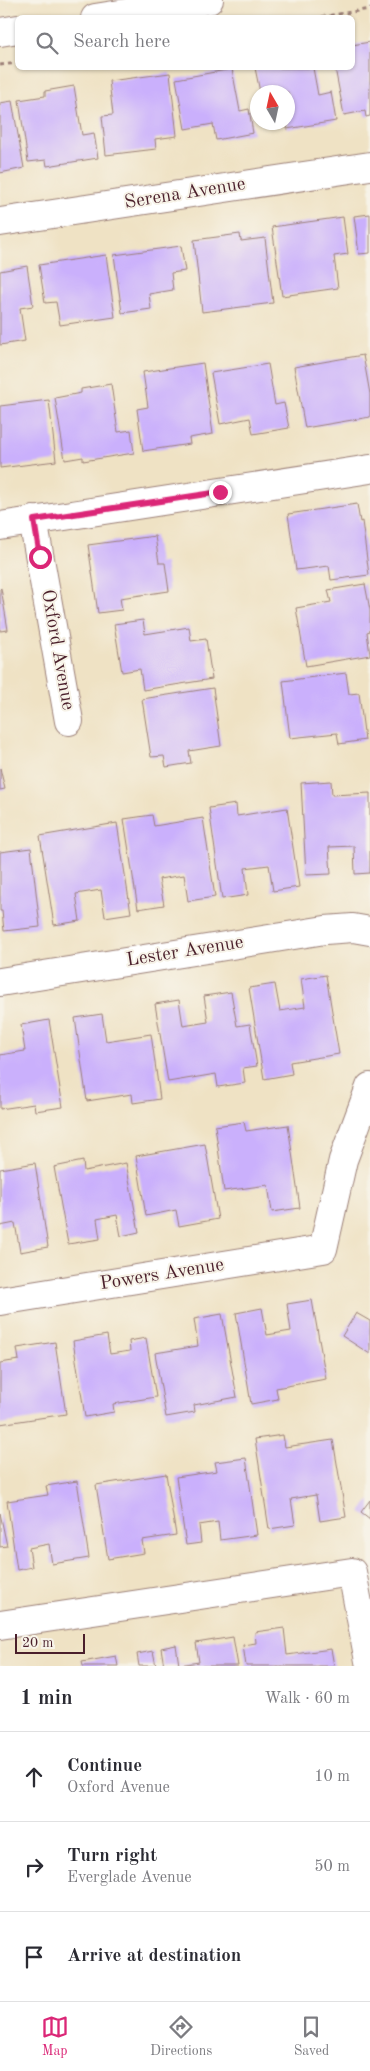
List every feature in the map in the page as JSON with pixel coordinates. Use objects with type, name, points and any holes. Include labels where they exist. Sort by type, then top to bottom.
[{"type":"street","points":[[114,15],[209,0]]},
{"type":"street","points":[[0,32],[15,30]]},
{"type":"street","name":"Serena Avenue","points":[[0,222],[370,166]]},
{"type":"street","points":[[0,526],[370,469]]},
{"type":"street","name":"Oxford Avenue","points":[[34,520],[69,721]]},
{"type":"street","name":"Lester Avenue","points":[[0,982],[325,930],[353,928],[370,931]]},
{"type":"street","name":"Powers Avenue","points":[[0,1301],[323,1249],[343,1160],[370,1087]]},
{"type":"street","points":[[0,1626],[352,1572],[370,1666]]},
{"type":"path","points":[[333,15],[370,9]]},
{"type":"path","points":[[0,65],[15,63]]},
{"type":"building","points":[[370,42],[370,116],[366,117],[365,111],[344,115],[335,70],[355,70],[355,44]]},
{"type":"building","points":[[232,70],[240,111],[249,109],[250,130],[252,130],[253,133],[216,140],[213,124],[185,129],[176,79]]},
{"type":"building","points":[[255,70],[313,70],[318,95],[331,92],[336,121],[295,128],[295,85],[259,85]]},
{"type":"building","points":[[170,73],[177,136],[155,139],[156,149],[106,155],[102,116],[113,115],[109,81]]},
{"type":"building","points":[[74,86],[82,135],[94,133],[98,158],[47,166],[46,160],[28,162],[19,100],[45,96],[45,91]]},
{"type":"building","points":[[12,101],[24,168],[0,173],[0,103]]},
{"type":"building","points":[[370,214],[370,253],[359,254],[354,216]]},
{"type":"building","points":[[343,217],[348,254],[334,256],[338,288],[282,296],[272,227]]},
{"type":"building","points":[[240,234],[241,241],[265,238],[273,303],[202,312],[194,240]]},
{"type":"building","points":[[181,246],[185,271],[171,273],[173,290],[149,294],[151,309],[122,313],[114,255]]},
{"type":"building","points":[[106,255],[115,317],[60,325],[56,302],[45,303],[39,265]]},
{"type":"building","points":[[27,266],[33,306],[20,308],[25,341],[0,345],[0,271]]},
{"type":"building","points":[[363,355],[370,394],[370,417],[305,428],[294,367]]},
{"type":"building","points":[[203,363],[213,434],[189,438],[190,444],[143,451],[137,409],[148,407],[143,372]]},
{"type":"building","points":[[268,364],[275,405],[284,403],[289,428],[253,434],[250,418],[220,424],[211,373]]},
{"type":"building","points":[[111,384],[118,432],[131,430],[134,453],[83,461],[83,457],[65,460],[55,398],[81,393],[81,389]]},
{"type":"building","points":[[49,400],[56,461],[0,468],[0,406]]},
{"type":"building","points":[[357,504],[360,522],[362,521],[369,575],[331,580],[329,566],[296,570],[288,514]]},
{"type":"building","points":[[155,536],[159,563],[165,563],[169,591],[120,598],[122,610],[98,613],[88,545]]},
{"type":"building","points":[[365,584],[370,610],[370,631],[367,632],[370,655],[306,666],[296,608],[331,602],[328,590]]},
{"type":"building","points":[[0,589],[8,630],[0,631]]},
{"type":"building","points":[[143,620],[145,634],[189,627],[191,641],[206,639],[212,679],[143,690],[140,669],[122,672],[114,624]]},
{"type":"building","points":[[346,673],[349,694],[359,693],[365,740],[339,744],[337,733],[290,738],[283,681]]},
{"type":"building","points":[[213,688],[221,746],[189,751],[191,763],[166,767],[164,756],[151,757],[142,699]]},
{"type":"building","points":[[0,768],[5,789],[0,790]]},
{"type":"building","points":[[331,781],[332,795],[370,793],[370,873],[355,874],[354,846],[329,847],[331,874],[306,875],[301,783]]},
{"type":"building","points":[[236,804],[237,816],[287,808],[299,887],[273,891],[269,865],[245,868],[248,895],[222,899],[209,808]]},
{"type":"building","points":[[152,815],[154,826],[203,818],[215,897],[188,901],[184,875],[159,879],[164,905],[138,909],[124,819]]},
{"type":"building","points":[[117,823],[131,913],[105,917],[101,890],[76,894],[80,921],[54,925],[40,836]]},
{"type":"building","points":[[31,848],[40,927],[4,931],[2,911],[0,911],[0,852]]},
{"type":"building","points":[[326,975],[339,1054],[290,1062],[292,1074],[264,1079],[249,988],[275,984],[280,1011],[305,1007],[301,979]]},
{"type":"building","points":[[231,992],[237,1026],[250,1024],[257,1066],[243,1068],[245,1083],[218,1087],[216,1074],[168,1082],[155,1004],[179,1000],[183,1026],[208,1022],[204,996]]},
{"type":"building","points":[[102,1014],[106,1041],[151,1034],[160,1099],[133,1103],[132,1094],[87,1101],[75,1018]]},
{"type":"building","points":[[49,1020],[63,1107],[35,1111],[34,1104],[0,1109],[0,1055],[25,1051],[21,1025]]},
{"type":"building","points":[[244,1122],[246,1131],[288,1125],[300,1208],[272,1212],[268,1185],[224,1191],[215,1126]]},
{"type":"building","points":[[205,1144],[218,1219],[179,1226],[176,1210],[146,1216],[136,1156]]},
{"type":"building","points":[[83,1161],[84,1171],[126,1163],[139,1232],[121,1236],[117,1215],[97,1219],[100,1239],[68,1244],[54,1167]]},
{"type":"building","points":[[35,1163],[48,1247],[20,1252],[15,1223],[0,1226],[0,1169]]},
{"type":"building","points":[[312,1300],[326,1379],[276,1388],[278,1399],[251,1404],[236,1313],[262,1308],[267,1335],[291,1331],[287,1304]]},
{"type":"building","points":[[356,1313],[370,1321],[370,1354],[342,1336]]},
{"type":"building","points":[[222,1314],[237,1397],[194,1405],[195,1412],[166,1417],[155,1353],[198,1346],[194,1319]]},
{"type":"building","points":[[107,1335],[110,1354],[130,1351],[129,1341],[146,1338],[156,1397],[113,1404],[114,1412],[85,1417],[73,1341]]},
{"type":"building","points":[[55,1342],[66,1414],[0,1424],[0,1363],[19,1360],[17,1348]]},
{"type":"building","points":[[283,1435],[285,1447],[333,1440],[346,1517],[320,1521],[316,1495],[291,1499],[295,1525],[269,1529],[255,1439]]},
{"type":"building","points":[[246,1458],[257,1535],[220,1540],[218,1522],[199,1525],[201,1543],[186,1545],[176,1477],[217,1471],[215,1462]]},
{"type":"building","points":[[166,1474],[176,1535],[142,1540],[144,1553],[108,1559],[96,1485]]},
{"type":"building","points":[[77,1481],[89,1558],[52,1564],[49,1544],[29,1548],[32,1567],[17,1570],[7,1501],[48,1495],[46,1486]]},
{"type":"building","points":[[370,1500],[370,1519],[361,1512]]},
{"type":"building","points":[[0,1513],[7,1546],[0,1547]]},
{"type":"building","points":[[284,1628],[287,1655],[331,1649],[334,1666],[246,1666],[243,1645],[256,1643],[255,1632]]},
{"type":"building","points":[[233,1637],[238,1666],[164,1666],[161,1648],[176,1645],[179,1665],[199,1662],[196,1643]]},
{"type":"building","points":[[153,1651],[156,1666],[139,1666],[137,1654]]},
{"type":"building","points":[[116,1656],[118,1666],[83,1666],[82,1662]]},
{"type":"route","points":[[40,557],[34,520],[220,492]]}]
